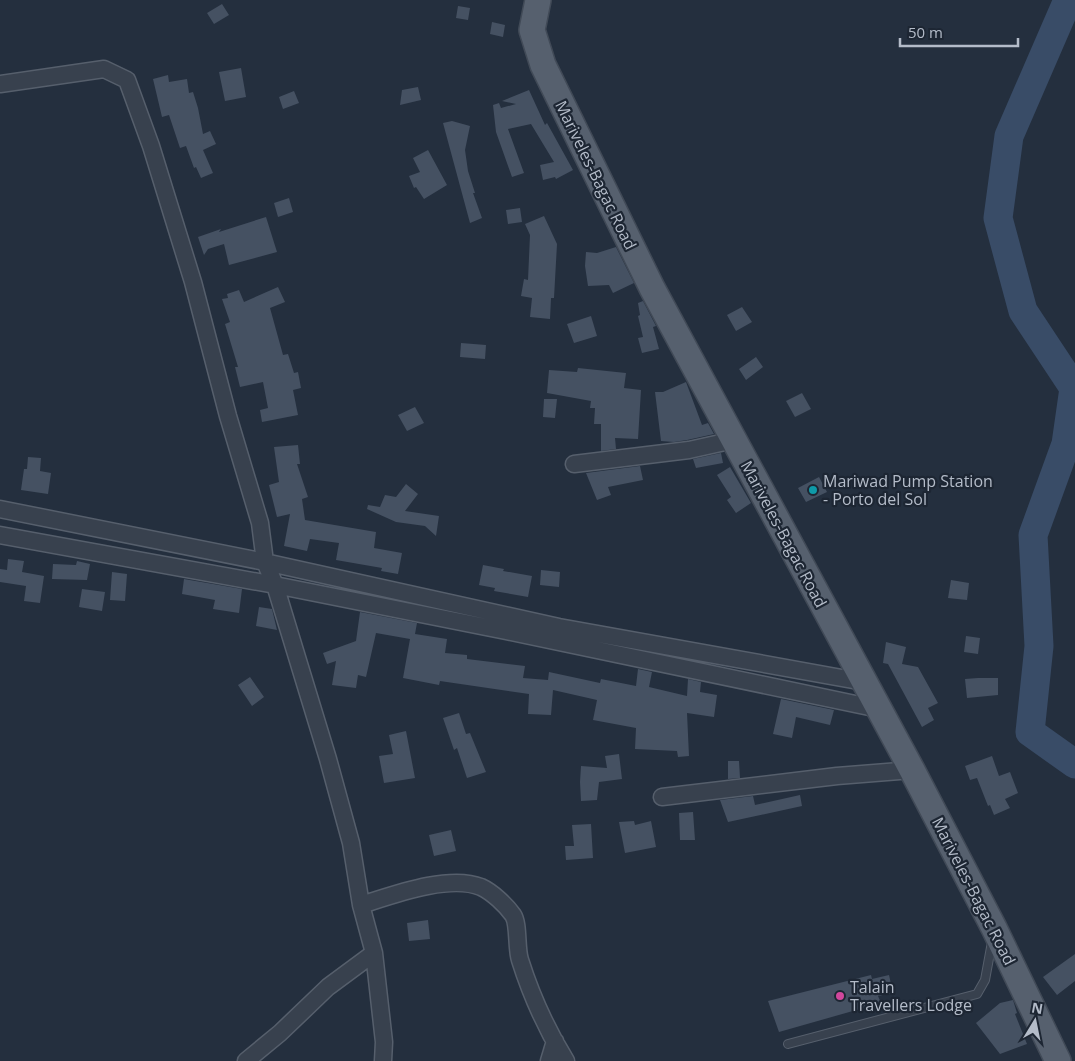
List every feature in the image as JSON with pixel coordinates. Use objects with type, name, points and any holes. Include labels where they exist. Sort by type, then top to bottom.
[{"type":"main road","name":"Mariveles-Bagac Road","points":[[538,0],[532,30],[543,65],[652,288],[912,770],[994,928],[1058,1061]]},
{"type":"street","points":[[0,84],[104,69],[127,80],[151,146],[193,282],[228,416],[260,523],[266,562],[275,585],[351,843],[361,904],[374,953],[384,1042],[383,1061]]},
{"type":"street","points":[[574,464],[689,450],[734,440]]},
{"type":"street","points":[[0,508],[266,562],[559,626],[864,682]]},
{"type":"street","points":[[0,535],[275,585],[879,709]]},
{"type":"street","points":[[662,798],[828,777],[912,770]]},
{"type":"street","points":[[361,904],[418,888],[456,883],[480,886],[488,891],[514,916],[519,958],[532,992],[566,1061]]},
{"type":"street","points":[[246,1061],[280,1034],[328,987],[374,953]]},
{"type":"street","points":[[549,1061],[555,1041]]},
{"type":"lane","points":[[788,1044],[977,994],[985,980],[994,928]]},
{"type":"building","points":[[222,4],[229,15],[214,24],[207,13]]},
{"type":"building","points":[[458,6],[470,8],[468,20],[456,18]]},
{"type":"building","points":[[492,22],[505,25],[503,37],[490,34]]},
{"type":"building","points":[[241,68],[246,97],[225,101],[219,72]]},
{"type":"building","points":[[168,75],[169,82],[187,79],[189,93],[193,92],[198,108],[203,134],[210,131],[216,144],[203,150],[213,173],[201,178],[196,167],[194,168],[186,146],[180,148],[169,115],[162,117],[153,79]]},
{"type":"building","points":[[418,87],[421,100],[400,105],[402,90]]},
{"type":"building","points":[[529,90],[545,125],[547,123],[573,170],[556,179],[555,177],[543,180],[540,165],[554,162],[531,124],[508,129],[524,173],[512,177],[496,132],[493,105],[499,103],[501,108],[516,104],[502,101]]},
{"type":"building","points":[[294,91],[299,103],[283,109],[279,97]]},
{"type":"building","points":[[452,121],[470,126],[465,150],[468,171],[475,193],[473,193],[482,218],[470,223],[443,123]]},
{"type":"building","points":[[428,150],[447,185],[424,199],[416,187],[414,188],[409,176],[420,172],[413,158]]},
{"type":"building","points":[[289,198],[293,212],[278,217],[274,203]]},
{"type":"building","points":[[520,208],[522,222],[508,224],[506,210]]},
{"type":"building","points":[[544,216],[557,244],[554,298],[551,298],[550,319],[530,317],[532,298],[521,296],[524,279],[528,280],[530,235],[525,224]]},
{"type":"building","points":[[266,217],[277,252],[229,265],[224,244],[208,249],[204,255],[198,237]]},
{"type":"building","points":[[616,247],[634,283],[613,293],[609,285],[588,286],[585,266],[586,252],[597,253]]},
{"type":"building","points":[[278,287],[285,302],[270,308],[283,355],[288,354],[294,373],[298,372],[301,388],[293,390],[298,415],[262,422],[260,410],[268,408],[263,382],[240,387],[235,367],[238,367],[225,324],[230,322],[222,299],[228,298],[227,294],[239,290],[244,302]]},
{"type":"building","points":[[643,301],[656,326],[653,327],[659,349],[642,353],[638,338],[643,337],[638,316],[640,315],[638,303]]},
{"type":"building","points":[[742,307],[752,322],[736,331],[727,315]]},
{"type":"building","points":[[591,316],[597,336],[574,343],[567,324]]},
{"type":"building","points":[[461,343],[486,345],[485,359],[460,357]]},
{"type":"building","points":[[756,357],[763,367],[746,380],[739,369]]},
{"type":"building","points":[[578,368],[626,373],[624,388],[641,390],[638,439],[615,438],[616,449],[601,451],[601,424],[594,424],[595,408],[590,408],[591,401],[547,393],[549,370],[577,372]]},
{"type":"building","points":[[686,382],[702,425],[708,423],[714,434],[674,442],[661,441],[655,392],[663,392]]},
{"type":"building","points":[[802,393],[811,409],[795,417],[786,401]]},
{"type":"building","points":[[544,399],[557,399],[555,418],[543,417]]},
{"type":"building","points":[[415,407],[424,423],[407,431],[398,415]]},
{"type":"building","points":[[298,445],[300,464],[297,464],[308,497],[302,499],[305,520],[376,532],[374,548],[402,553],[398,574],[381,571],[382,568],[336,560],[339,543],[310,539],[307,551],[284,546],[290,514],[277,517],[269,485],[279,482],[274,447]]},
{"type":"building","points":[[721,453],[723,463],[696,468],[693,459]]},
{"type":"building","points":[[28,457],[41,458],[40,471],[51,473],[48,494],[21,490],[24,469],[27,469]]},
{"type":"building","points":[[640,466],[643,480],[608,487],[611,495],[597,500],[586,473]]},
{"type":"building","points":[[730,467],[751,503],[736,513],[727,500],[731,497],[717,475]]},
{"type":"building","name":"Mariwad Pump Station - Porto del Sol","points":[[819,477],[827,492],[806,502],[798,488]]},
{"type":"building","points":[[406,484],[418,494],[405,511],[439,516],[436,536],[425,526],[396,522],[367,509],[368,505],[380,507],[385,495],[396,497]]},
{"type":"building","points":[[8,559],[24,561],[22,572],[44,576],[40,603],[24,601],[26,586],[0,582],[0,569],[7,570]]},
{"type":"building","points":[[77,561],[90,564],[87,580],[52,579],[53,564],[76,565]]},
{"type":"building","points":[[483,565],[532,576],[528,597],[494,591],[495,588],[479,585]]},
{"type":"building","points":[[541,570],[560,572],[559,587],[540,585]]},
{"type":"building","points":[[112,572],[127,574],[125,601],[110,600]]},
{"type":"building","points":[[184,579],[242,589],[239,613],[213,609],[215,600],[182,594]]},
{"type":"building","points":[[951,580],[969,583],[967,600],[948,598]]},
{"type":"building","points":[[82,589],[105,592],[102,611],[79,607]]},
{"type":"building","points":[[259,607],[272,609],[277,630],[256,626]]},
{"type":"building","points":[[360,612],[417,623],[415,634],[447,639],[445,653],[467,655],[467,659],[525,666],[523,678],[548,680],[549,672],[600,683],[601,679],[636,686],[638,669],[652,672],[649,687],[687,696],[688,679],[701,682],[700,692],[717,695],[714,717],[687,713],[689,756],[678,757],[677,751],[635,749],[636,728],[593,720],[597,700],[553,690],[551,715],[528,714],[529,694],[440,681],[439,685],[403,678],[410,639],[376,633],[366,677],[358,675],[356,688],[332,685],[336,661],[327,664],[323,653],[356,641]]},
{"type":"building","points":[[966,636],[980,638],[978,654],[964,652]]},
{"type":"building","points":[[886,642],[906,647],[902,664],[918,667],[938,703],[928,708],[934,720],[922,727],[888,664],[883,663]]},
{"type":"building","points":[[250,677],[264,697],[252,706],[238,685]]},
{"type":"building","points":[[998,678],[998,695],[967,698],[965,679]]},
{"type":"building","points":[[781,699],[834,710],[830,725],[796,717],[792,738],[773,734]]},
{"type":"building","points":[[459,713],[466,734],[470,733],[486,772],[467,778],[457,748],[454,750],[443,718]]},
{"type":"building","points":[[406,731],[415,778],[384,783],[379,756],[393,754],[389,735]]},
{"type":"building","points":[[619,754],[622,779],[599,782],[597,800],[581,801],[581,766],[607,768],[605,756]]},
{"type":"building","points":[[992,756],[999,776],[1010,772],[1018,793],[1005,799],[1010,808],[994,815],[990,805],[988,806],[977,778],[970,780],[965,766]]},
{"type":"building","points":[[728,761],[739,761],[740,778],[728,779]]},
{"type":"building","points":[[800,795],[802,806],[728,822],[720,800],[753,796],[755,805]]},
{"type":"building","points":[[693,812],[695,840],[680,840],[679,813]]},
{"type":"building","points":[[634,821],[635,825],[651,821],[656,847],[625,853],[619,822]]},
{"type":"building","points":[[591,824],[593,858],[566,860],[565,846],[574,846],[572,825]]},
{"type":"building","points":[[451,830],[456,851],[434,856],[429,835]]},
{"type":"building","points":[[428,920],[430,939],[409,941],[407,923]]},
{"type":"building","points":[[1075,954],[1075,981],[1057,995],[1043,977]]},
{"type":"building","points":[[871,975],[872,979],[889,975],[893,993],[878,996],[881,1003],[779,1032],[768,1001]]},
{"type":"building","points":[[1013,1000],[1017,1013],[1015,1014],[1027,1044],[1000,1054],[976,1023],[1000,1003]]},
{"type":"waterway","points":[[1068,0],[1009,136],[998,218],[1023,311],[1074,388],[1066,444],[1033,535],[1039,646],[1030,732],[1075,764]]},
{"type":"place","name":"Mariwad Pump Station - Porto del Sol","points":[[813,490]]},
{"type":"place","name":"Talain Travellers Lodge","points":[[840,996]]}]
